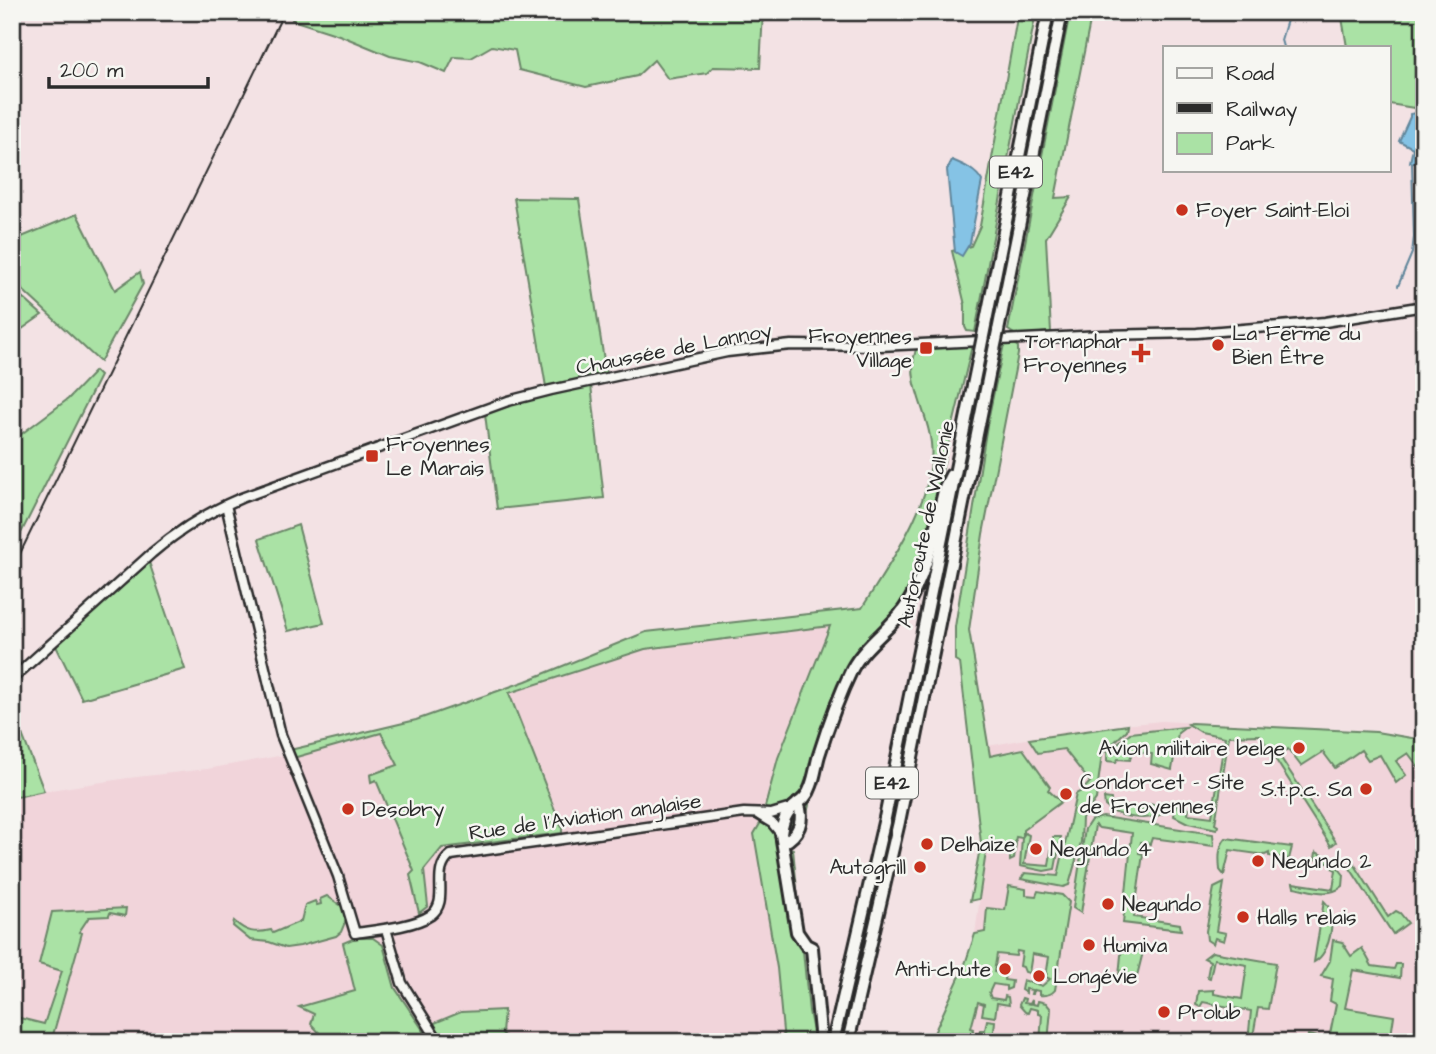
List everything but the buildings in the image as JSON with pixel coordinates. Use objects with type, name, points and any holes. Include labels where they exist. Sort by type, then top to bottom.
[{"type":"highway","name":"Autoroute de Wallonie","points":[[833,1042],[885,818],[1048,12]]},
{"type":"highway","name":"Autoroute de Wallonie","points":[[848,1042],[899,822],[1062,12]]},
{"type":"highway","points":[[821,1042],[813,948],[806,945],[797,932],[782,838],[784,818],[811,788],[829,724],[852,669],[861,654],[905,607],[916,586],[945,487],[958,460]]},
{"type":"highway","points":[[947,587],[949,609]]},
{"type":"highway","points":[[782,838],[793,837],[800,824],[801,810],[793,806]]},
{"type":"main road","name":"Chaussée de Lannoy","points":[[12,679],[170,538],[207,514],[508,401],[727,352],[791,345],[901,345],[1197,333],[1325,322],[1424,306]]},
{"type":"main road","points":[[226,505],[281,734],[338,876],[355,933],[386,929],[398,974],[439,1042]]},
{"type":"main road","points":[[753,813],[771,814],[793,806]]},
{"type":"main road","points":[[753,813],[768,820],[782,838]]},
{"type":"main road","name":"Rue de l'Aviation anglaise","points":[[386,929],[432,914],[439,901],[440,869],[451,855],[753,813]]},
{"type":"shaded area","points":[[830,625],[778,758],[761,822],[754,834],[777,968],[784,1042],[12,1042],[12,798],[284,755],[293,757],[645,649]]},
{"type":"shaded area","points":[[1161,721],[1376,732],[1424,740],[1424,1042],[951,1042],[974,986],[985,932],[975,934],[986,852],[990,757],[988,746],[1069,731]]},
{"type":"green space","points":[[296,12],[763,12],[760,68],[713,67],[707,73],[668,79],[654,60],[637,76],[586,87],[519,70],[515,50],[492,46],[471,58],[454,57],[446,73],[420,62],[390,56],[339,35],[292,20]]},
{"type":"green space","points":[[1018,12],[1036,12],[975,332],[967,331],[965,305],[952,251],[971,246],[980,226]]},
{"type":"green space","points":[[1070,12],[1092,12],[1055,198],[1071,197],[1046,238],[1051,332],[1016,335],[1008,330]]},
{"type":"green space","points":[[1341,12],[1424,12],[1424,115],[1414,108],[1390,104],[1390,46],[1347,46]]},
{"type":"green space","points":[[514,198],[579,199],[606,373],[546,387]]},
{"type":"green space","points":[[77,214],[115,290],[140,272],[143,284],[100,362],[12,280],[12,241]]},
{"type":"green space","points":[[12,288],[42,315],[12,336]]},
{"type":"green space","points":[[1013,343],[1018,347],[1018,354],[983,534],[969,630],[990,756],[1023,749],[1050,787],[1048,790],[1061,802],[1023,830],[1023,836],[1025,833],[1029,835],[1024,864],[1049,866],[1053,837],[1061,837],[1055,869],[1044,871],[1020,866],[1022,838],[1016,837],[1014,859],[1010,861],[1010,855],[986,852],[979,899],[970,901],[981,843],[960,663],[955,660],[955,627],[987,425],[1004,344]]},
{"type":"green space","points":[[972,346],[923,550],[898,610],[865,645],[820,755],[807,814],[794,843],[790,843],[789,848],[793,849],[809,1011],[815,1042],[784,1042],[777,968],[754,834],[761,822],[778,758],[830,626],[645,649],[509,693],[562,833],[442,848],[424,870],[428,906],[419,913],[410,875],[414,871],[376,780],[371,782],[370,775],[398,765],[381,733],[293,758],[290,750],[416,720],[526,681],[646,632],[862,608],[898,551],[927,486],[931,443],[913,373],[916,349]]},
{"type":"green space","points":[[95,371],[100,376],[12,551],[12,435],[20,435],[68,399]]},
{"type":"green space","points":[[591,385],[604,498],[497,509],[485,414]]},
{"type":"green space","points":[[298,525],[324,623],[288,631],[259,539]]},
{"type":"green space","points":[[149,562],[185,669],[82,699],[56,646]]},
{"type":"green space","points":[[12,708],[44,791],[12,798]]},
{"type":"green space","points":[[1188,724],[1376,732],[1424,740],[1424,774],[1408,753],[1396,761],[1406,775],[1396,783],[1380,755],[1368,760],[1361,750],[1335,768],[1323,752],[1301,766],[1288,749],[1279,755],[1336,842],[1331,846],[1260,735],[1229,736],[1215,824],[1217,829],[1188,823],[1174,816],[1176,804],[1189,808],[1188,814],[1212,817],[1225,737],[1201,732]]},
{"type":"green space","points":[[1128,725],[1127,730],[1102,754],[1096,799],[1082,818],[1081,842],[1069,885],[1063,887],[1021,879],[1025,873],[1058,876],[1076,794],[1090,782],[1064,749],[1038,753],[1029,739]]},
{"type":"green space","points":[[1186,727],[1178,733],[1172,770],[1151,764],[1152,754],[1132,751],[1130,760],[1107,761],[1107,752],[1130,733]]},
{"type":"green space","points":[[1104,798],[1111,799],[1111,803],[1146,810],[1148,804],[1165,806],[1164,813],[1142,818],[1125,816],[1105,806]]},
{"type":"green space","points":[[1103,817],[1213,834],[1214,846],[1152,838],[1150,844],[1141,842],[1139,853],[1143,854],[1134,917],[1180,924],[1181,930],[1123,923],[1132,833],[1095,825],[1081,913],[1073,908],[1085,829],[1091,820]]},
{"type":"green space","points":[[1226,838],[1292,847],[1289,859],[1269,856],[1269,853],[1265,855],[1230,850],[1224,875],[1220,870],[1219,857]]},
{"type":"green space","points":[[1316,852],[1333,861],[1344,875],[1343,886],[1338,890],[1326,892],[1294,887],[1293,883],[1333,889],[1336,870],[1332,868],[1332,863],[1315,859]]},
{"type":"green space","points":[[1353,862],[1388,917],[1396,911],[1408,923],[1393,934],[1348,865]]},
{"type":"green space","points":[[1224,883],[1216,931],[1226,933],[1224,941],[1215,938],[1213,944],[1207,940],[1206,931],[1214,888]]},
{"type":"green space","points":[[1009,886],[1026,889],[1026,895],[1036,896],[1038,891],[1062,895],[1069,902],[1055,990],[1050,994],[1039,995],[1039,991],[1034,990],[1031,994],[1032,990],[1026,989],[1026,993],[1021,990],[1023,980],[1042,986],[1050,979],[1046,977],[1049,957],[1032,954],[1029,973],[1020,966],[1022,952],[1017,951],[1016,956],[997,954],[994,972],[1005,974],[1004,980],[1012,981],[1011,988],[1006,990],[1006,986],[993,984],[989,993],[991,998],[1004,1000],[1005,996],[1008,997],[1009,1005],[997,1003],[995,1017],[982,1015],[984,1004],[978,1002],[971,1028],[974,1029],[973,1033],[979,1034],[980,1030],[985,1030],[987,1020],[995,1021],[993,1040],[954,1034],[951,1042],[930,1042],[964,967],[975,934],[985,932],[987,908],[1005,910]]},
{"type":"green space","points":[[327,896],[343,907],[346,920],[341,932],[336,936],[286,948],[269,942],[250,940],[233,926],[234,921],[251,931],[271,930],[273,933],[301,921],[305,905],[315,901],[317,905],[321,904],[320,899]]},
{"type":"green space","points":[[1324,901],[1331,914],[1331,933],[1325,951],[1314,962]]},
{"type":"green space","points":[[126,908],[125,916],[110,913],[109,916],[89,917],[79,932],[82,933],[51,1042],[12,1042],[12,1016],[44,1024],[62,971],[39,964],[52,912]]},
{"type":"green space","points":[[355,938],[373,938],[383,945],[395,988],[425,1033],[421,1042],[377,1042],[375,1039],[372,1042],[328,1042],[311,1024],[314,1014],[299,1007],[355,991],[343,943]]},
{"type":"green space","points":[[1333,940],[1342,942],[1351,956],[1362,948],[1372,966],[1394,969],[1396,964],[1401,964],[1400,978],[1353,970],[1345,1008],[1394,1016],[1390,1042],[1307,1042],[1308,1035],[1329,1039],[1336,1004],[1330,1001],[1333,979],[1321,976],[1330,961]]},
{"type":"green space","points":[[1122,945],[1143,952],[1137,976],[1119,976]]},
{"type":"green space","points":[[1212,952],[1276,963],[1268,1009],[1258,1008],[1252,1042],[1248,1042],[1251,1011],[1203,1002],[1200,1007],[1196,1005],[1198,991],[1214,990],[1214,994],[1242,999],[1247,965],[1214,959],[1210,978],[1207,977],[1210,961],[1204,958]]},
{"type":"green space","points":[[1022,998],[1025,999],[1024,1003],[1030,1004],[1032,1000],[1032,1004],[1037,1005],[1038,1001],[1046,1003],[1051,1009],[1048,1042],[1040,1042],[1042,1015],[1038,1014],[1038,1010],[1030,1008],[1028,1013],[1025,1012],[1019,1005]]},
{"type":"green space","points":[[504,1010],[502,1033],[507,1038],[499,1042],[444,1042],[432,1024],[461,1012]]},
{"type":"water","points":[[1410,114],[1424,117],[1424,141],[1414,163],[1410,162],[1413,148],[1399,141]]},
{"type":"water","points":[[952,160],[973,171],[982,181],[970,243],[962,256],[955,252],[947,170]]},
{"type":"waterway","points":[[1283,46],[1281,40],[1287,20],[1285,12]]},
{"type":"waterway","points":[[1398,286],[1412,253],[1414,237],[1412,163]]},
{"type":"railway","points":[[12,570],[284,12]]},
{"type":"place","name":"Foyer Saint-Eloi","points":[[1182,210]]},
{"type":"place","name":"La Ferme du Bien Être","points":[[1218,345]]},
{"type":"place","name":"Froyennes Village","points":[[926,348]]},
{"type":"place","name":"Tornaphar Froyennes","points":[[1141,353]]},
{"type":"place","name":"Froyennes Le Marais","points":[[372,456]]},
{"type":"place","name":"Avion militaire belge","points":[[1299,748]]},
{"type":"place","name":"S.t.p.c. Sa","points":[[1366,789]]},
{"type":"place","name":"Condorcet - Site de Froyennes","points":[[1066,794]]},
{"type":"place","name":"Desobry","points":[[348,809]]},
{"type":"place","name":"Delhaize","points":[[927,844]]},
{"type":"place","name":"Negundo 4","points":[[1036,849]]},
{"type":"place","name":"Negundo 2","points":[[1258,861]]},
{"type":"place","name":"Autogrill","points":[[920,867]]},
{"type":"place","name":"Negundo","points":[[1108,904]]},
{"type":"place","name":"Halls relais","points":[[1243,917]]},
{"type":"place","name":"Humiva","points":[[1089,945]]},
{"type":"place","name":"Anti-chute","points":[[1005,969]]},
{"type":"place","name":"Longévie","points":[[1039,976]]},
{"type":"place","name":"Prolub","points":[[1164,1012]]}]
